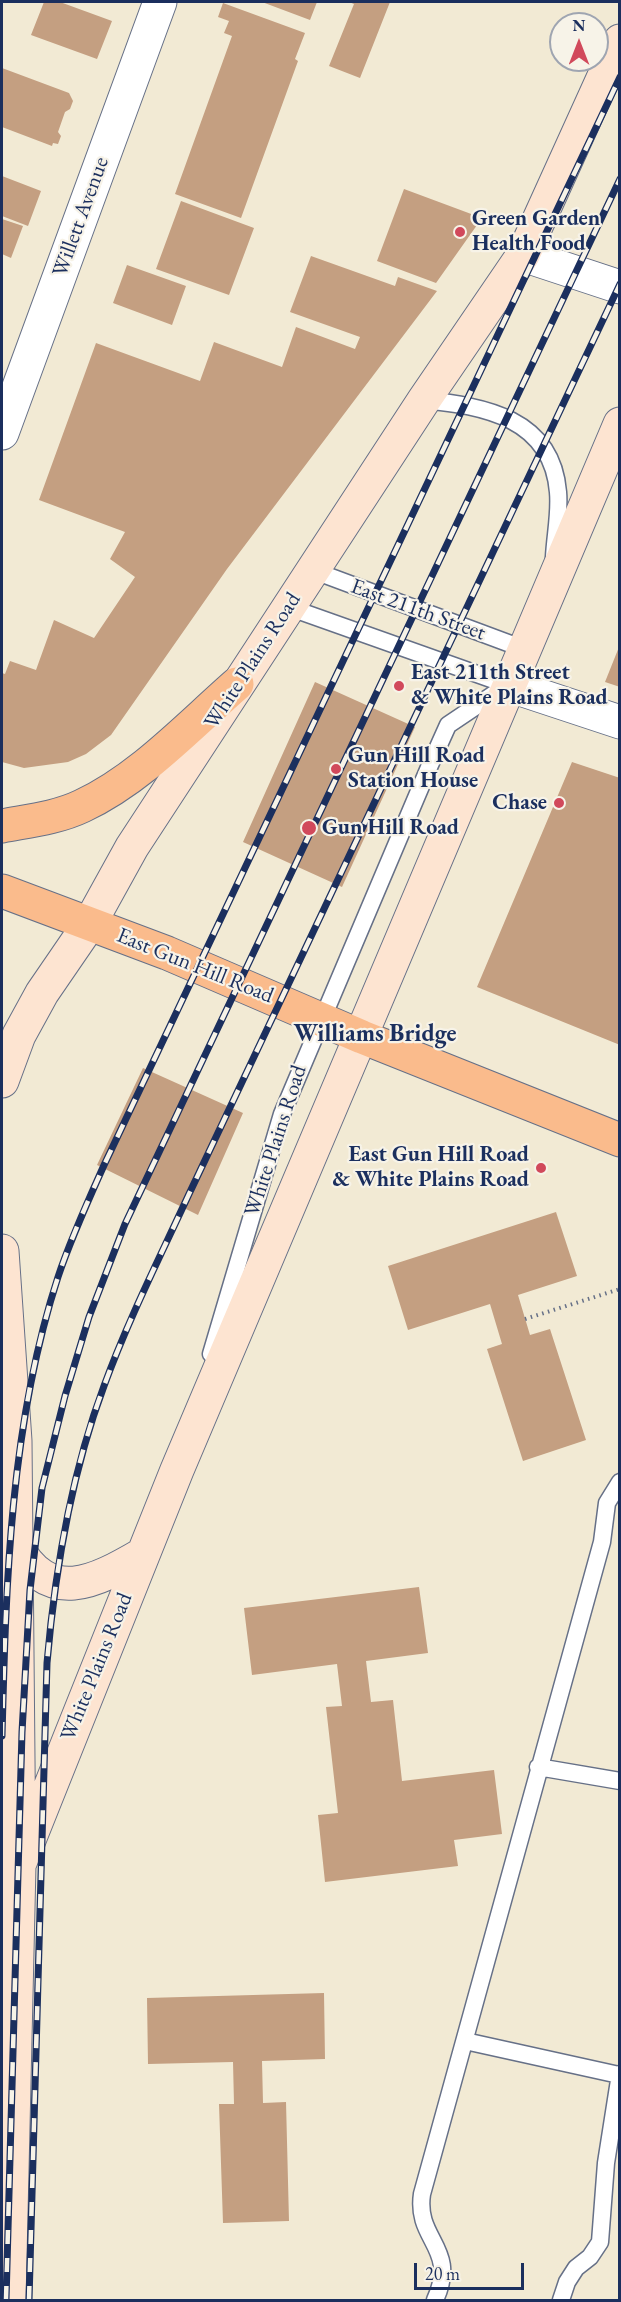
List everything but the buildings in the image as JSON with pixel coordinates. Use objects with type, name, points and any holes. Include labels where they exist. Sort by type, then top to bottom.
[{"type":"main road","name":"White Plains Road","points":[[2,1081],[20,1035],[42,993],[90,922],[132,847],[424,400],[523,255],[620,41]]},
{"type":"main road","name":"White Plains Road","points":[[19,1865],[177,1470],[620,424]]},
{"type":"main road","points":[[2,826],[65,813],[102,796],[164,748],[237,684]]},
{"type":"main road","name":"East Gun Hill Road","points":[[2,891],[90,922],[322,1018],[362,1037],[620,1140]]},
{"type":"main road","name":"White Plains Road","points":[[2,1251],[14,1398],[19,1865],[9,2301]]},
{"type":"main road","points":[[15,1544],[23,1559],[35,1570],[56,1582],[68,1584],[102,1577],[142,1554]]},
{"type":"street","name":"Willett Avenue","points":[[2,433],[160,2]]},
{"type":"street","points":[[523,255],[620,287]]},
{"type":"street","name":"East 211th Street","points":[[508,685],[620,722]]},
{"type":"lane","name":"White Plains Road","points":[[424,400],[465,405],[501,415],[527,430],[546,451],[553,465],[559,495],[552,587]]},
{"type":"lane","name":"East 211th Street","points":[[312,570],[524,649]]},
{"type":"lane","name":"East 211th Street","points":[[288,608],[508,685]]},
{"type":"lane","name":"White Plains Road","points":[[177,1470],[274,1138],[322,1018],[448,725],[508,685]]},
{"type":"lane","points":[[435,2301],[444,2273],[443,2264],[441,2254],[423,2224],[419,2211],[422,2194],[538,1767],[602,1542],[607,1503],[620,1482]]},
{"type":"lane","points":[[538,1767],[620,1781]]},
{"type":"lane","points":[[465,2041],[619,2075],[606,2163],[600,2242],[590,2257],[576,2268],[567,2282],[561,2301]]},
{"type":"path","points":[[525,1319],[620,1289]]},
{"type":"railway","points":[[2,1736],[9,1562],[20,1447],[42,1333],[63,1262],[105,1163],[620,77]]},
{"type":"railway","points":[[6,2300],[22,1732],[30,1590],[42,1488],[65,1396],[89,1317],[125,1224],[620,179]]},
{"type":"railway","points":[[29,2300],[47,1663],[60,1558],[82,1453],[104,1386],[145,1289],[620,284]]},
{"type":"place","name":"Green Garden Health Food","points":[[460,232]]},
{"type":"place","name":"East 211th Street & White Plains Road","points":[[399,686]]},
{"type":"place","name":"Gun Hill Road Station House","points":[[336,769]]},
{"type":"place","name":"Chase","points":[[559,803]]},
{"type":"place","name":"Gun Hill Road","points":[[309,828]]},
{"type":"place","name":"East Gun Hill Road & White Plains Road","points":[[541,1168]]},
{"type":"district","name":"Williams Bridge","points":[[375,1034]]}]
